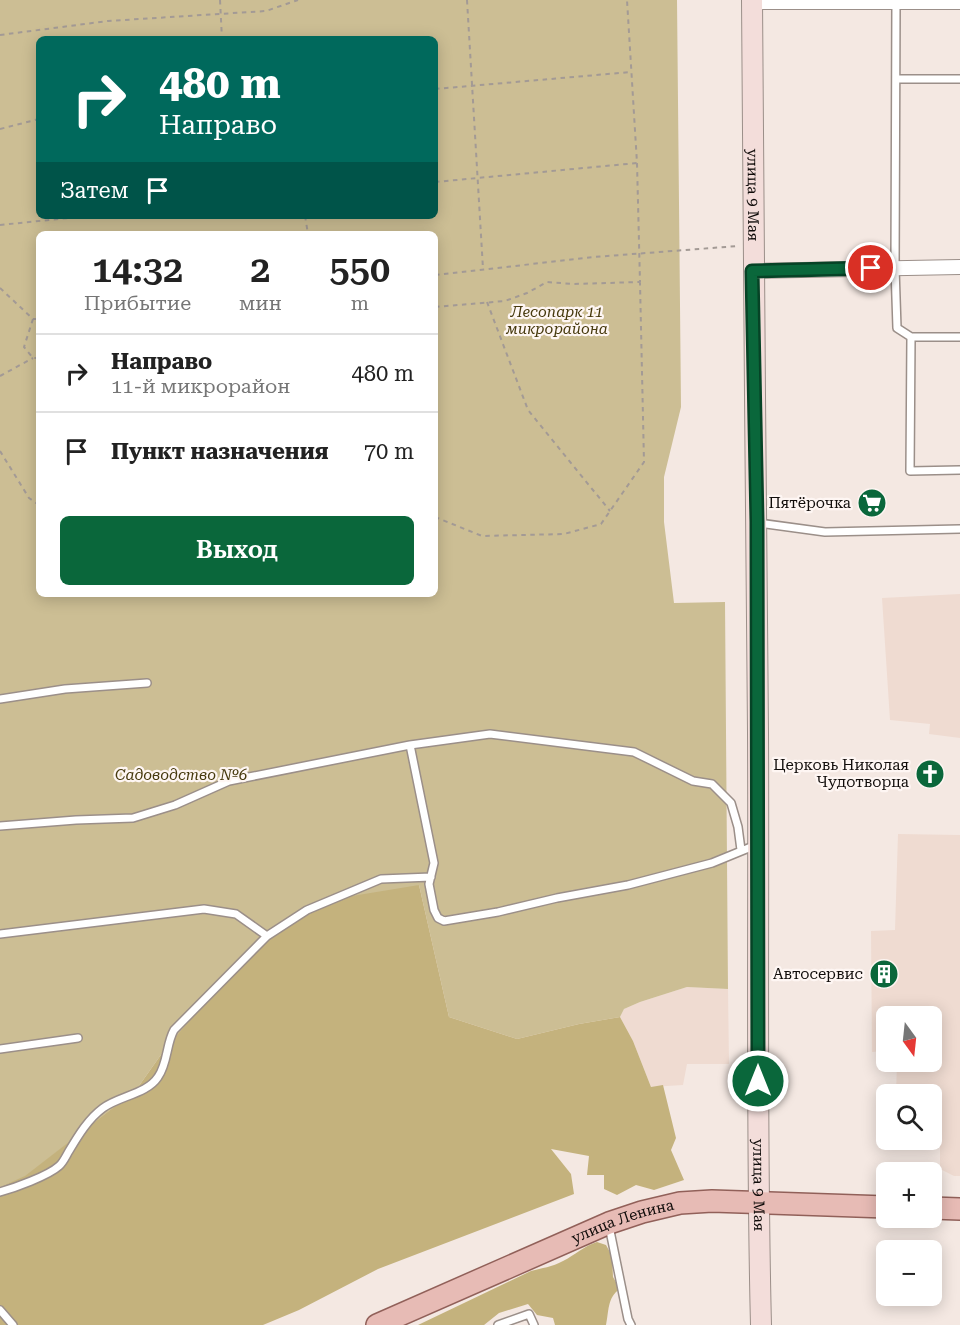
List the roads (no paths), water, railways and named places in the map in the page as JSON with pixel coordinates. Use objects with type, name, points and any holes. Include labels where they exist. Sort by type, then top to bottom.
[{"type":"main road","name":"улица 9 Мая","points":[[752,1],[752,271],[757,522],[750,847],[761,1325]]},
{"type":"main road","name":"улица Ленина","points":[[377,1325],[609,1223],[642,1212],[680,1203],[712,1201],[876,1207]]},
{"type":"main road","points":[[942,1208],[960,1209]]},
{"type":"street","points":[[752,1],[960,2]]},
{"type":"street","points":[[752,271],[960,267]]},
{"type":"lane","points":[[896,1],[895,268],[897,328],[910,337],[960,337]]},
{"type":"lane","points":[[896,80],[960,78]]},
{"type":"lane","points":[[910,337],[910,471],[960,470]]},
{"type":"lane","points":[[757,522],[825,532],[960,529]]},
{"type":"lane","points":[[0,699],[65,689],[147,683]]},
{"type":"lane","points":[[0,826],[133,818],[175,805],[229,781],[410,745],[490,734],[634,752],[693,782],[712,784],[731,803],[738,828],[750,847],[712,863],[628,885],[444,921],[438,918],[434,910],[429,884],[434,862],[410,745]]},
{"type":"lane","points":[[0,1192],[20,1186],[58,1167],[83,1129],[102,1109],[119,1098],[146,1087],[158,1078],[164,1065],[168,1040],[174,1030],[267,936],[307,910],[381,879],[431,877]]},
{"type":"lane","points":[[0,934],[204,909],[236,914],[267,936]]},
{"type":"lane","points":[[0,1049],[78,1038]]},
{"type":"lane","points":[[609,1223],[631,1325]]},
{"type":"lane","points":[[0,1310],[13,1325]]},
{"type":"lane","points":[[501,1324],[529,1314],[534,1325]]},
{"type":"place","name":"Пятёрочка","points":[[872,503]]},
{"type":"place","name":"Церковь Николая Чудотворца","points":[[930,774]]},
{"type":"place","name":"Автосервис","points":[[884,974]]},
{"type":"park label","name":"Лесопарк 11 микрорайона","points":[[557,320]]},
{"type":"park label","name":"Садоводство №6","points":[[181,775]]}]
